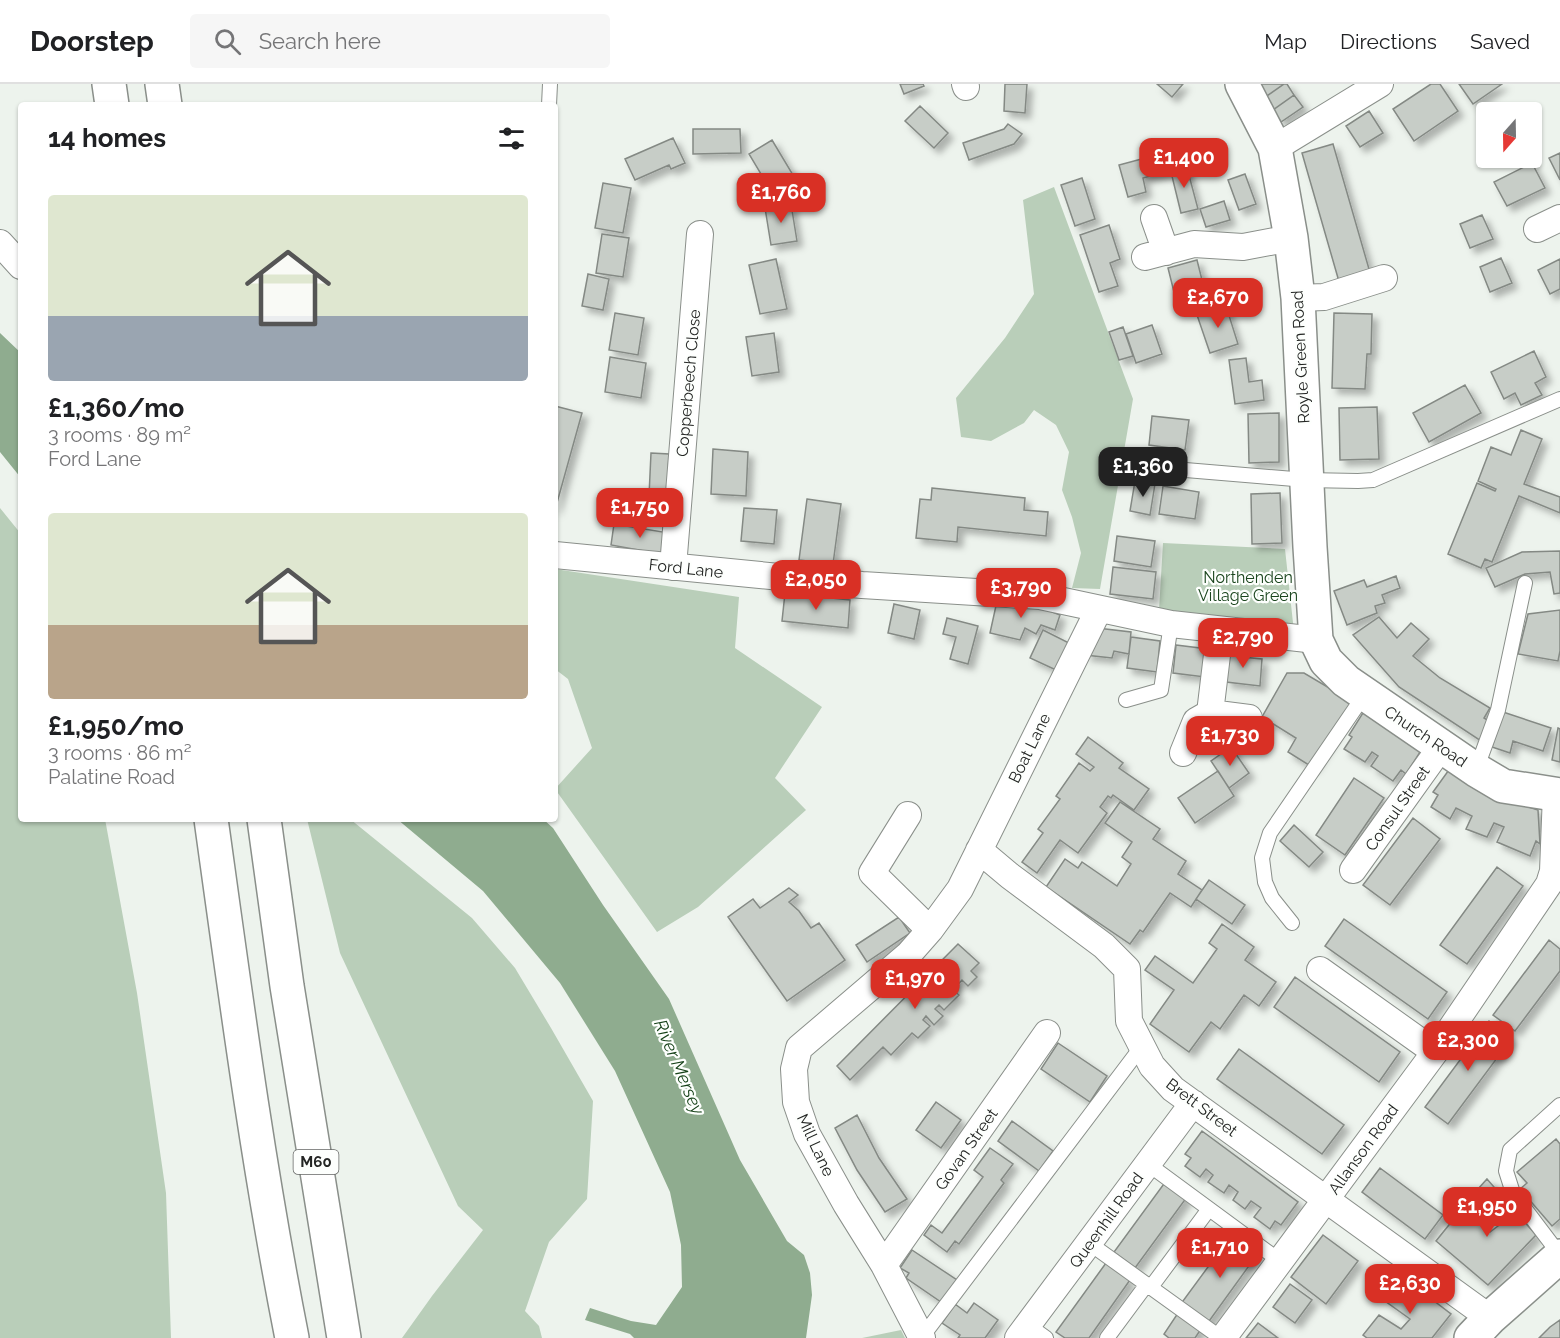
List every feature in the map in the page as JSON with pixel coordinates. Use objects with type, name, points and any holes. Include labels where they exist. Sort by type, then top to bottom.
[{"type":"main road","points":[[109,84],[112,102]]},
{"type":"main road","points":[[162,84],[165,102]]},
{"type":"main road","name":"Royle Green Road","points":[[1242,84],[1275,148],[1291,238],[1298,298],[1316,640]]},
{"type":"main road","name":"Church Road","points":[[1316,640],[1326,661],[1346,681],[1476,770],[1503,786],[1558,794]]},
{"type":"main road","points":[[211,822],[234,988],[275,1253],[292,1338]]},
{"type":"main road","name":"M60","points":[[264,822],[287,986],[344,1338]]},
{"type":"main road","points":[[1480,1328],[1560,1255]]},
{"type":"street","points":[[1275,148],[1380,84]]},
{"type":"street","points":[[1154,218],[1156,254],[1194,244],[1243,247],[1291,238]]},
{"type":"street","points":[[1537,229],[1560,218]]},
{"type":"street","name":"Copperbeech Close","points":[[673,567],[700,234]]},
{"type":"street","points":[[0,243],[18,263]]},
{"type":"street","points":[[1298,298],[1324,297],[1384,278]]},
{"type":"street","name":"Ford Lane","points":[[558,555],[862,585],[1041,596],[1171,624],[1316,640]]},
{"type":"street","name":"Boat Lane","points":[[960,889],[1099,609]]},
{"type":"street","points":[[1210,712],[1220,630]]},
{"type":"street","points":[[1183,753],[1196,721],[1210,712],[1249,718]]},
{"type":"street","name":"Consul Street","points":[[1353,870],[1441,747]]},
{"type":"street","name":"Allanson Road","points":[[1222,1338],[1435,1052],[1555,885],[1553,871],[1558,794]]},
{"type":"street","points":[[908,815],[872,873],[930,930]]},
{"type":"street","name":"Brett Street","points":[[979,850],[1104,946],[1127,969],[1129,1021],[1152,1066],[1173,1089],[1326,1199],[1480,1328]]},
{"type":"street","name":"Mill Lane","points":[[922,1337],[884,1265],[846,1204],[807,1134],[796,1102],[794,1069],[799,1048],[908,955],[930,930],[960,889]]},
{"type":"street","points":[[1320,970],[1435,1052]]},
{"type":"street","name":"Govan Street","points":[[884,1265],[1047,1034]]},
{"type":"street","name":"Queenhill Road","points":[[1031,1334],[1089,1243],[1193,1103]]},
{"type":"lane","points":[[549,102],[550,84]]},
{"type":"lane","points":[[1138,466],[1306,480],[1373,480],[1560,399]]},
{"type":"lane","points":[[1476,770],[1498,710],[1525,584]]},
{"type":"lane","points":[[1126,700],[1161,690],[1171,624]]},
{"type":"lane","points":[[1292,923],[1272,898],[1264,882],[1262,858],[1270,833],[1365,694]]},
{"type":"lane","points":[[922,1337],[1142,1046]]},
{"type":"lane","points":[[1560,1105],[1510,1150],[1506,1171],[1513,1193],[1560,1255]]},
{"type":"lane","points":[[1148,1164],[1280,1261]]},
{"type":"lane","points":[[1107,1338],[1209,1209]]},
{"type":"lane","points":[[1089,1243],[1222,1338]]},
{"type":"green space","points":[[1054,187],[1133,399],[1100,589],[1072,588],[1081,553],[1062,490],[1069,452],[1056,425],[1034,410],[1024,423],[991,441],[961,437],[956,398],[1005,338],[1034,294],[1023,200]]},
{"type":"green space","points":[[0,508],[18,530],[18,822],[106,822],[137,993],[166,1193],[171,1338],[0,1338]]},
{"type":"green space","name":"Northenden Village Green","points":[[1163,543],[1285,549],[1294,632],[1159,610]]},
{"type":"green space","points":[[558,569],[739,597],[735,648],[822,707],[775,778],[806,810],[698,907],[657,932],[558,793],[558,786],[592,748],[568,679],[558,671]]},
{"type":"green space","points":[[308,822],[354,822],[472,918],[515,968],[593,1101],[587,1199],[549,1242],[525,1311],[539,1326],[542,1338],[402,1338],[483,1230],[458,1206],[340,953]]},
{"type":"green space","points":[[901,1330],[905,1338],[862,1338]]},
{"type":"water","points":[[0,333],[18,350],[18,474],[0,452]]},
{"type":"water","name":"River Mersey","points":[[401,822],[546,822],[553,828],[603,905],[669,999],[740,1160],[787,1241],[804,1255],[810,1273],[812,1295],[806,1338],[634,1338],[630,1334],[585,1320],[590,1308],[631,1321],[656,1325],[682,1287],[681,1245],[670,1192],[615,1071],[560,983],[483,891]]},
{"type":"building","points":[[900,84],[923,84],[924,86],[904,94]]},
{"type":"building","points":[[1005,84],[1027,84],[1025,113],[1004,111]]},
{"type":"building","points":[[1157,84],[1183,84],[1172,97]]},
{"type":"building","points":[[1259,84],[1284,84],[1264,98]]},
{"type":"building","points":[[1287,84],[1294,95],[1273,110],[1264,98]]},
{"type":"building","points":[[1431,84],[1440,84],[1458,111],[1414,141],[1393,109]]},
{"type":"building","points":[[1459,84],[1502,84],[1473,104]]},
{"type":"building","points":[[1294,95],[1303,107],[1281,122],[1273,110]]},
{"type":"building","points":[[920,106],[948,133],[934,148],[905,121]]},
{"type":"building","points":[[1369,111],[1383,133],[1360,147],[1346,126]]},
{"type":"building","points":[[1008,124],[1022,134],[1014,144],[969,160],[963,143],[1004,129]]},
{"type":"building","points":[[693,129],[740,129],[741,153],[693,154]]},
{"type":"building","points":[[673,138],[685,163],[671,169],[669,165],[635,180],[625,159]]},
{"type":"building","points":[[772,140],[796,180],[773,194],[749,154]]},
{"type":"building","points":[[1333,144],[1371,276],[1340,285],[1302,153]]},
{"type":"building","points":[[1164,153],[1169,171],[1143,178],[1146,192],[1128,197],[1119,165]]},
{"type":"building","points":[[1560,153],[1560,180],[1549,158]]},
{"type":"building","points":[[1186,164],[1198,209],[1181,213],[1170,168]]},
{"type":"building","points":[[1522,168],[1535,168],[1545,188],[1507,206],[1494,182]]},
{"type":"building","points":[[1245,174],[1256,204],[1239,210],[1228,180]]},
{"type":"building","points":[[1082,178],[1095,219],[1075,226],[1061,185]]},
{"type":"building","points":[[603,183],[631,188],[623,233],[595,228]]},
{"type":"building","points":[[1224,201],[1230,220],[1206,227],[1200,209]]},
{"type":"building","points":[[791,204],[797,241],[771,245],[765,208]]},
{"type":"building","points":[[1482,215],[1493,239],[1470,248],[1460,224]]},
{"type":"building","points":[[1109,225],[1120,259],[1110,263],[1118,286],[1099,292],[1080,235]]},
{"type":"building","points":[[602,234],[629,238],[623,277],[596,273]]},
{"type":"building","points":[[1501,258],[1512,283],[1490,292],[1480,267]]},
{"type":"building","points":[[776,259],[787,309],[760,314],[749,265]]},
{"type":"building","points":[[1560,259],[1560,289],[1550,294],[1538,270]]},
{"type":"building","points":[[1197,260],[1206,296],[1177,304],[1168,268]]},
{"type":"building","points":[[588,274],[609,279],[603,310],[582,306]]},
{"type":"building","points":[[1226,306],[1238,344],[1210,353],[1197,315]]},
{"type":"building","points":[[615,313],[644,318],[638,355],[609,350]]},
{"type":"building","points":[[1334,313],[1372,314],[1371,354],[1367,354],[1365,389],[1332,388]]},
{"type":"building","points":[[1152,325],[1162,354],[1136,363],[1126,334]]},
{"type":"building","points":[[1123,327],[1133,356],[1119,360],[1109,332]]},
{"type":"building","points":[[774,333],[779,372],[752,376],[746,337]]},
{"type":"building","points":[[1534,351],[1546,377],[1535,383],[1542,395],[1521,405],[1515,393],[1504,399],[1491,372]]},
{"type":"building","points":[[610,357],[646,363],[641,398],[605,392]]},
{"type":"building","points":[[1246,358],[1249,382],[1262,380],[1264,400],[1235,404],[1229,360]]},
{"type":"building","points":[[1465,385],[1481,413],[1429,442],[1413,413]]},
{"type":"building","points":[[558,407],[582,413],[558,499]]},
{"type":"building","points":[[1377,407],[1379,459],[1340,460],[1339,408]]},
{"type":"building","points":[[1279,413],[1279,462],[1249,463],[1248,414]]},
{"type":"building","points":[[1152,416],[1189,420],[1185,450],[1149,445]]},
{"type":"building","points":[[1521,430],[1542,439],[1524,484],[1560,497],[1560,513],[1519,496],[1492,562],[1485,559],[1481,568],[1448,554],[1477,483],[1495,491],[1496,489],[1478,481],[1491,447],[1511,455]]},
{"type":"building","points":[[713,449],[748,452],[746,496],[711,494]]},
{"type":"building","points":[[651,453],[669,454],[667,497],[649,496]]},
{"type":"building","points":[[1135,481],[1155,484],[1150,515],[1130,511]]},
{"type":"building","points":[[1163,486],[1199,492],[1195,519],[1159,514]]},
{"type":"building","points":[[932,488],[1025,498],[1024,510],[1048,512],[1046,536],[958,527],[957,542],[916,538],[920,499],[931,500]]},
{"type":"building","points":[[1280,493],[1282,543],[1252,544],[1251,494]]},
{"type":"building","points":[[807,499],[841,504],[833,564],[799,560]]},
{"type":"building","points":[[744,508],[777,510],[774,544],[741,541]]},
{"type":"building","points":[[614,524],[669,533],[666,555],[611,545]]},
{"type":"building","points":[[1117,536],[1155,541],[1151,567],[1114,561]]},
{"type":"building","points":[[1560,551],[1560,593],[1554,594],[1550,572],[1525,574],[1495,587],[1486,568],[1522,552]]},
{"type":"building","points":[[1113,567],[1156,572],[1153,599],[1110,594]]},
{"type":"building","points":[[1396,576],[1400,588],[1382,595],[1385,603],[1375,606],[1377,613],[1347,625],[1334,591],[1364,580],[1367,587]]},
{"type":"building","points":[[785,593],[850,600],[848,628],[782,621]]},
{"type":"building","points":[[997,601],[1032,604],[1060,615],[1055,630],[1041,625],[1036,634],[1025,628],[1020,640],[990,633]]},
{"type":"building","points":[[894,604],[920,610],[914,639],[888,633]]},
{"type":"building","points":[[1560,610],[1558,661],[1518,654],[1528,614]]},
{"type":"building","points":[[1379,617],[1397,638],[1411,623],[1429,639],[1413,656],[1440,678],[1490,708],[1484,718],[1492,723],[1481,741],[1399,687],[1353,635]]},
{"type":"building","points":[[947,618],[978,626],[968,664],[950,659],[956,637],[943,634]]},
{"type":"building","points":[[1097,628],[1131,632],[1129,654],[1114,651],[1112,658],[1085,655]]},
{"type":"building","points":[[1043,630],[1069,643],[1056,670],[1030,658]]},
{"type":"building","points":[[1131,637],[1160,641],[1157,672],[1127,668]]},
{"type":"building","points":[[1176,645],[1208,649],[1205,677],[1173,673]]},
{"type":"building","points":[[1229,648],[1242,650],[1242,657],[1262,659],[1260,686],[1226,682]]},
{"type":"building","points":[[1287,673],[1304,673],[1353,702],[1312,767],[1288,752],[1296,738],[1262,717]]},
{"type":"building","points":[[1366,708],[1424,746],[1406,774],[1401,770],[1393,781],[1371,766],[1378,756],[1372,752],[1365,762],[1344,749],[1352,737],[1349,735]]},
{"type":"building","points":[[1503,712],[1551,728],[1543,751],[1513,741],[1510,753],[1492,747]]},
{"type":"building","points":[[1558,728],[1560,729],[1560,762],[1552,760]]},
{"type":"building","points":[[1088,737],[1123,763],[1119,768],[1149,789],[1134,810],[1113,795],[1111,798],[1108,796],[1100,807],[1107,813],[1078,853],[1060,840],[1037,873],[1022,862],[1043,833],[1038,829],[1060,799],[1056,796],[1079,763],[1090,771],[1094,767],[1076,754]]},
{"type":"building","points":[[1231,747],[1249,773],[1229,788],[1211,761]]},
{"type":"building","points":[[1451,767],[1497,797],[1538,810],[1540,844],[1536,841],[1530,856],[1497,842],[1504,827],[1494,823],[1487,837],[1466,829],[1472,816],[1456,808],[1450,819],[1431,807],[1438,795],[1433,792]]},
{"type":"building","points":[[1218,771],[1234,796],[1195,823],[1178,798]]},
{"type":"building","points":[[1354,778],[1384,798],[1345,855],[1316,835]]},
{"type":"building","points":[[1120,802],[1160,829],[1153,839],[1186,861],[1178,874],[1202,890],[1191,907],[1170,893],[1143,932],[1140,930],[1130,944],[1046,887],[1065,859],[1078,868],[1082,862],[1117,886],[1131,864],[1122,857],[1132,842],[1105,823]]},
{"type":"building","points":[[1413,818],[1440,839],[1390,905],[1363,885]]},
{"type":"building","points":[[1294,825],[1323,852],[1309,867],[1280,841]]},
{"type":"building","points":[[1497,867],[1523,886],[1467,964],[1440,945]]},
{"type":"building","points":[[1209,880],[1245,905],[1232,924],[1196,899]]},
{"type":"building","points":[[789,888],[798,895],[789,902],[799,911],[811,928],[819,923],[845,960],[787,1001],[728,917],[753,899],[760,908]]},
{"type":"building","points":[[899,917],[910,933],[867,962],[856,945]]},
{"type":"building","points":[[1344,919],[1447,992],[1428,1019],[1325,946]]},
{"type":"building","points":[[1222,924],[1254,947],[1245,960],[1276,982],[1259,1006],[1244,995],[1220,1029],[1211,1022],[1189,1052],[1150,1024],[1174,990],[1145,970],[1155,956],[1193,983],[1217,949],[1209,943]]},
{"type":"building","points":[[1549,940],[1560,949],[1560,971],[1515,1031],[1493,1015]]},
{"type":"building","points":[[958,944],[979,963],[971,971],[977,977],[968,986],[962,980],[953,990],[959,995],[944,1010],[939,1005],[935,1009],[943,1016],[934,1025],[926,1016],[923,1020],[930,1026],[918,1038],[912,1033],[891,1055],[883,1047],[850,1080],[837,1066]]},
{"type":"building","points":[[1295,977],[1400,1052],[1379,1082],[1274,1007]]},
{"type":"building","points":[[1489,1021],[1512,1038],[1448,1124],[1425,1107]]},
{"type":"building","points":[[1058,1043],[1107,1076],[1090,1102],[1041,1069]]},
{"type":"building","points":[[1239,1049],[1344,1125],[1322,1154],[1217,1079]]},
{"type":"building","points":[[936,1102],[961,1120],[941,1148],[916,1130]]},
{"type":"building","points":[[857,1115],[879,1158],[907,1199],[885,1212],[857,1170],[835,1128]]},
{"type":"building","points":[[1012,1121],[1053,1151],[1039,1171],[998,1141]]},
{"type":"building","points":[[1202,1131],[1298,1202],[1281,1225],[1275,1221],[1270,1229],[1254,1217],[1261,1208],[1251,1201],[1245,1209],[1233,1200],[1238,1192],[1229,1185],[1224,1193],[1208,1182],[1213,1175],[1206,1169],[1200,1177],[1185,1166],[1191,1158],[1185,1154]]},
{"type":"building","points":[[1556,1139],[1560,1144],[1560,1219],[1552,1226],[1520,1189],[1527,1183],[1517,1172]]},
{"type":"building","points":[[990,1148],[1013,1164],[1001,1180],[1004,1183],[959,1244],[955,1241],[947,1252],[924,1235],[931,1225],[942,1233],[983,1177],[974,1170]]},
{"type":"building","points":[[1380,1168],[1443,1215],[1425,1239],[1362,1192]]},
{"type":"building","points":[[1487,1179],[1536,1235],[1488,1285],[1436,1241],[1465,1205],[1490,1232],[1506,1220],[1478,1189]]},
{"type":"building","points":[[1166,1181],[1187,1197],[1135,1268],[1114,1252]]},
{"type":"building","points":[[1233,1233],[1259,1252],[1207,1324],[1180,1305]]},
{"type":"building","points":[[1323,1235],[1358,1261],[1326,1304],[1291,1277]]},
{"type":"building","points":[[912,1250],[957,1280],[941,1302],[906,1278],[909,1273],[900,1268]]},
{"type":"building","points":[[1106,1263],[1130,1280],[1089,1338],[1065,1338],[1056,1332]]},
{"type":"building","points":[[1404,1278],[1451,1314],[1432,1338],[1367,1338],[1363,1335],[1379,1315],[1401,1329],[1410,1319],[1385,1301]]},
{"type":"building","points":[[1290,1284],[1312,1300],[1295,1323],[1273,1307]]},
{"type":"building","points":[[974,1303],[998,1320],[985,1338],[958,1338],[960,1335],[942,1323],[955,1304],[967,1313]]},
{"type":"building","points":[[1178,1313],[1201,1329],[1195,1338],[1169,1338],[1164,1334]]},
{"type":"building","points":[[1560,1320],[1560,1338],[1539,1338],[1550,1327]]},
{"type":"building","points":[[1258,1323],[1278,1338],[1246,1338]]}]
